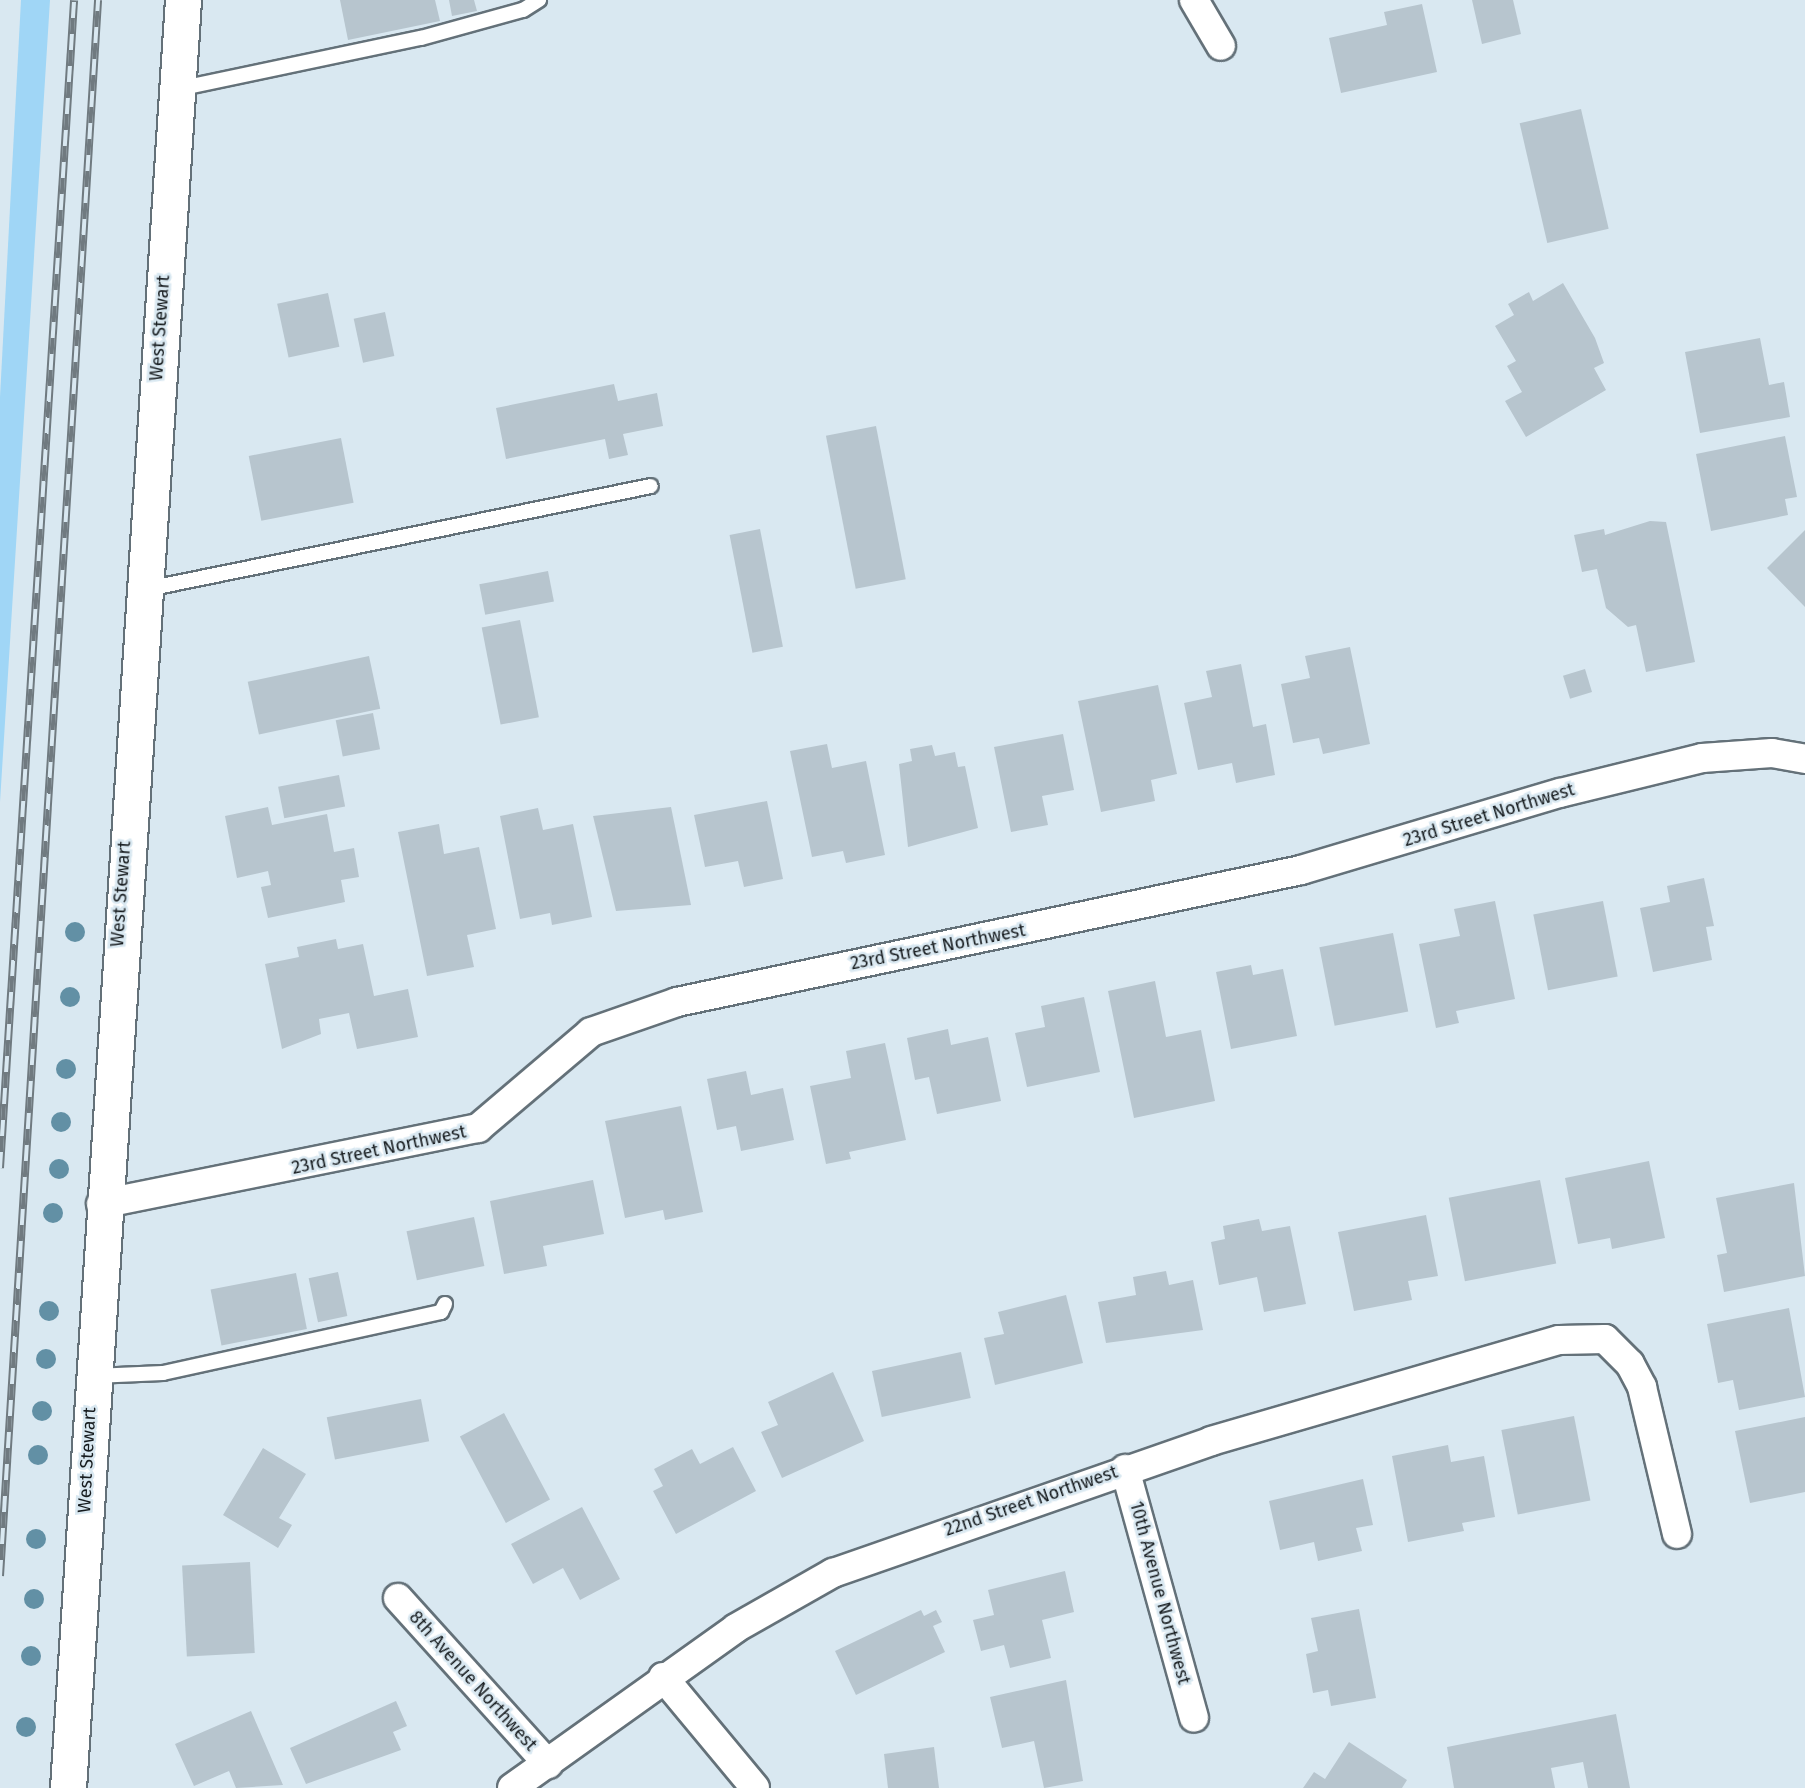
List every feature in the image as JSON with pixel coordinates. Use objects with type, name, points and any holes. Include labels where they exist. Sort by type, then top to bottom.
[{"type":"street","name":"West Stewart","points":[[68,1788],[101,1205],[183,0]]},
{"type":"street","points":[[1194,0],[1221,46]]},
{"type":"street","name":"23rd Street Northwest","points":[[101,1205],[465,1133],[496,1119],[591,1032],[677,1002],[1289,873],[1702,758],[1772,753],[1805,759]]},
{"type":"street","name":"22nd Street Northwest","points":[[512,1788],[663,1677],[833,1573],[1125,1469],[1559,1340],[1605,1339],[1630,1364],[1642,1387],[1677,1534]]},
{"type":"street","name":"10th Avenue Northwest","points":[[1125,1469],[1194,1718]]},
{"type":"street","name":"8th Avenue Northwest","points":[[398,1598],[548,1764]]},
{"type":"street","points":[[663,1677],[755,1788]]},
{"type":"lane","points":[[177,90],[421,38],[523,10],[539,0]]},
{"type":"lane","points":[[142,590],[651,486]]},
{"type":"lane","points":[[91,1376],[163,1373],[442,1312],[445,1304]]},
{"type":"shaded area","points":[[21,0],[50,0],[0,802],[0,397]]},
{"type":"building","points":[[340,0],[435,0],[440,21],[348,40]]},
{"type":"building","points":[[449,0],[474,0],[477,11],[452,16]]},
{"type":"building","points":[[1472,0],[1513,0],[1521,34],[1482,44]]},
{"type":"building","points":[[1422,4],[1437,72],[1341,93],[1329,38],[1387,25],[1384,12]]},
{"type":"building","points":[[1581,109],[1609,229],[1547,243],[1520,123]]},
{"type":"building","points":[[1563,283],[1595,338],[1604,363],[1594,368],[1606,390],[1526,437],[1505,401],[1522,392],[1507,366],[1516,361],[1495,326],[1514,315],[1508,304],[1529,292],[1533,301]]},
{"type":"building","points":[[328,293],[339,347],[289,358],[277,304]]},
{"type":"building","points":[[385,312],[394,356],[363,363],[354,319]]},
{"type":"building","points":[[1760,338],[1769,385],[1784,382],[1790,417],[1700,433],[1685,352]]},
{"type":"building","points":[[614,384],[618,401],[657,393],[663,426],[623,434],[628,455],[609,459],[605,439],[506,459],[496,408]]},
{"type":"building","points":[[876,426],[906,579],[856,589],[826,436]]},
{"type":"building","points":[[1785,436],[1797,497],[1785,499],[1788,515],[1711,531],[1696,454]]},
{"type":"building","points":[[341,438],[354,503],[261,521],[249,456]]},
{"type":"building","points":[[1650,521],[1666,522],[1695,662],[1646,672],[1636,625],[1628,627],[1606,608],[1597,569],[1582,572],[1574,535],[1604,529],[1605,535]]},
{"type":"building","points":[[760,529],[783,647],[752,653],[730,535]]},
{"type":"building","points":[[1805,530],[1805,607],[1767,568]]},
{"type":"building","points":[[548,571],[554,601],[485,615],[479,584]]},
{"type":"building","points":[[520,620],[539,717],[501,725],[482,627]]},
{"type":"building","points":[[1350,647],[1370,744],[1323,754],[1319,738],[1293,743],[1281,684],[1310,678],[1305,656]]},
{"type":"building","points":[[369,656],[380,709],[259,735],[248,682]]},
{"type":"building","points":[[1241,664],[1253,727],[1266,724],[1275,775],[1236,783],[1232,763],[1198,770],[1184,703],[1212,697],[1206,671]]},
{"type":"building","points":[[1585,669],[1592,692],[1570,699],[1563,676]]},
{"type":"building","points":[[1158,685],[1177,774],[1151,780],[1155,801],[1101,812],[1078,701]]},
{"type":"building","points":[[373,713],[380,749],[343,757],[336,720]]},
{"type":"building","points":[[1063,734],[1074,790],[1042,796],[1048,825],[1011,832],[994,747]]},
{"type":"building","points":[[827,744],[832,768],[866,761],[885,855],[846,863],[843,851],[812,857],[790,751]]},
{"type":"building","points":[[932,745],[935,756],[955,752],[958,767],[965,766],[978,828],[908,847],[899,764],[912,761],[910,749]]},
{"type":"building","points":[[339,775],[345,806],[284,818],[278,787]]},
{"type":"building","points":[[767,801],[783,879],[744,887],[738,861],[705,867],[694,815]]},
{"type":"building","points":[[268,807],[272,825],[327,814],[334,852],[354,848],[359,877],[341,880],[345,902],[268,918],[261,887],[271,885],[268,871],[237,878],[225,816]]},
{"type":"building","points":[[671,807],[691,905],[616,911],[593,816]]},
{"type":"building","points":[[538,808],[543,830],[573,824],[592,917],[552,925],[550,913],[520,919],[500,816]]},
{"type":"building","points":[[439,824],[444,854],[479,847],[496,929],[467,935],[474,967],[427,976],[398,832]]},
{"type":"building","points":[[1704,878],[1714,926],[1706,927],[1712,960],[1653,972],[1640,908],[1670,902],[1667,886]]},
{"type":"building","points":[[1495,901],[1515,999],[1456,1011],[1459,1023],[1436,1028],[1419,944],[1460,936],[1454,909]]},
{"type":"building","points":[[1603,901],[1618,977],[1548,990],[1533,915]]},
{"type":"building","points":[[1393,933],[1408,1012],[1335,1026],[1319,947]]},
{"type":"building","points":[[336,939],[338,949],[363,944],[374,996],[408,989],[418,1037],[357,1049],[349,1013],[319,1019],[321,1034],[282,1049],[265,964],[299,957],[297,947]]},
{"type":"building","points":[[1251,965],[1253,975],[1283,969],[1297,1036],[1231,1049],[1216,972]]},
{"type":"building","points":[[1155,981],[1166,1037],[1201,1030],[1215,1101],[1134,1118],[1108,991]]},
{"type":"building","points":[[1084,997],[1100,1072],[1027,1087],[1015,1033],[1045,1027],[1041,1006]]},
{"type":"building","points":[[948,1029],[951,1045],[988,1037],[1001,1101],[937,1114],[929,1077],[915,1080],[907,1038]]},
{"type":"building","points":[[885,1043],[906,1140],[849,1152],[851,1159],[826,1164],[810,1086],[851,1078],[846,1051]]},
{"type":"building","points":[[746,1071],[751,1095],[783,1088],[794,1140],[741,1151],[736,1126],[717,1130],[707,1079]]},
{"type":"building","points":[[681,1106],[703,1212],[665,1220],[663,1210],[625,1218],[605,1121]]},
{"type":"building","points":[[1649,1161],[1665,1238],[1612,1249],[1610,1238],[1578,1244],[1565,1178]]},
{"type":"building","points":[[593,1180],[604,1234],[543,1246],[547,1266],[504,1274],[490,1201]]},
{"type":"building","points":[[1540,1180],[1556,1263],[1465,1281],[1449,1198]]},
{"type":"building","points":[[1794,1183],[1805,1276],[1724,1292],[1717,1255],[1727,1253],[1716,1198]]},
{"type":"building","points":[[1426,1215],[1438,1276],[1408,1281],[1412,1300],[1354,1311],[1338,1232]]},
{"type":"building","points":[[474,1217],[484,1266],[417,1280],[407,1231]]},
{"type":"building","points":[[1259,1219],[1262,1231],[1290,1226],[1306,1304],[1264,1312],[1257,1277],[1219,1285],[1211,1242],[1225,1239],[1223,1226]]},
{"type":"building","points":[[1166,1271],[1169,1285],[1193,1280],[1203,1330],[1106,1343],[1098,1302],[1136,1295],[1133,1277]]},
{"type":"building","points":[[338,1272],[347,1316],[318,1322],[309,1278]]},
{"type":"building","points":[[296,1273],[307,1329],[221,1346],[211,1290]]},
{"type":"building","points":[[1066,1295],[1083,1363],[995,1385],[984,1338],[1004,1334],[998,1312]]},
{"type":"building","points":[[1789,1308],[1805,1397],[1739,1410],[1733,1380],[1718,1383],[1707,1324]]},
{"type":"building","points":[[961,1352],[971,1398],[882,1417],[872,1371]]},
{"type":"building","points":[[833,1372],[864,1441],[782,1478],[761,1432],[778,1425],[768,1402]]},
{"type":"building","points":[[421,1399],[429,1441],[335,1460],[327,1417]]},
{"type":"building","points":[[504,1413],[550,1500],[506,1523],[460,1436]]},
{"type":"building","points":[[1574,1416],[1590,1500],[1518,1515],[1501,1430]]},
{"type":"building","points":[[1805,1417],[1805,1492],[1750,1503],[1735,1431]]},
{"type":"building","points":[[1448,1445],[1451,1462],[1484,1456],[1495,1517],[1462,1523],[1464,1531],[1408,1542],[1392,1456]]},
{"type":"building","points":[[733,1447],[756,1491],[676,1534],[653,1491],[663,1486],[654,1469],[692,1449],[700,1464]]},
{"type":"building","points":[[263,1448],[306,1474],[279,1518],[292,1525],[278,1548],[223,1515]]},
{"type":"building","points":[[1363,1479],[1373,1525],[1356,1528],[1362,1551],[1318,1561],[1314,1542],[1280,1550],[1269,1501]]},
{"type":"building","points":[[582,1507],[620,1579],[580,1600],[563,1568],[533,1584],[511,1544]]},
{"type":"building","points":[[250,1562],[255,1653],[187,1656],[182,1566]]},
{"type":"building","points":[[1065,1571],[1074,1612],[1042,1620],[1051,1658],[1010,1668],[1004,1645],[981,1651],[973,1620],[994,1615],[988,1590]]},
{"type":"building","points":[[1359,1609],[1376,1698],[1331,1706],[1328,1690],[1313,1693],[1306,1654],[1318,1651],[1311,1618]]},
{"type":"building","points":[[921,1610],[924,1616],[936,1610],[942,1622],[933,1626],[945,1652],[856,1695],[835,1651]]},
{"type":"building","points":[[1066,1680],[1083,1781],[1044,1788],[1034,1741],[1002,1748],[990,1697]]},
{"type":"building","points":[[396,1701],[407,1726],[393,1732],[401,1750],[306,1784],[290,1748]]},
{"type":"building","points":[[251,1711],[283,1785],[236,1788],[229,1771],[194,1786],[175,1744]]},
{"type":"building","points":[[1616,1714],[1630,1788],[1588,1788],[1583,1762],[1551,1768],[1555,1788],[1454,1788],[1447,1747]]},
{"type":"building","points":[[1349,1742],[1407,1780],[1402,1788],[1303,1788],[1314,1772],[1325,1779]]},
{"type":"building","points":[[934,1747],[939,1788],[888,1788],[884,1754]]},
{"type":"railway","points":[[0,1168],[74,0]]},
{"type":"railway","points":[[0,1576],[98,0]]}]
